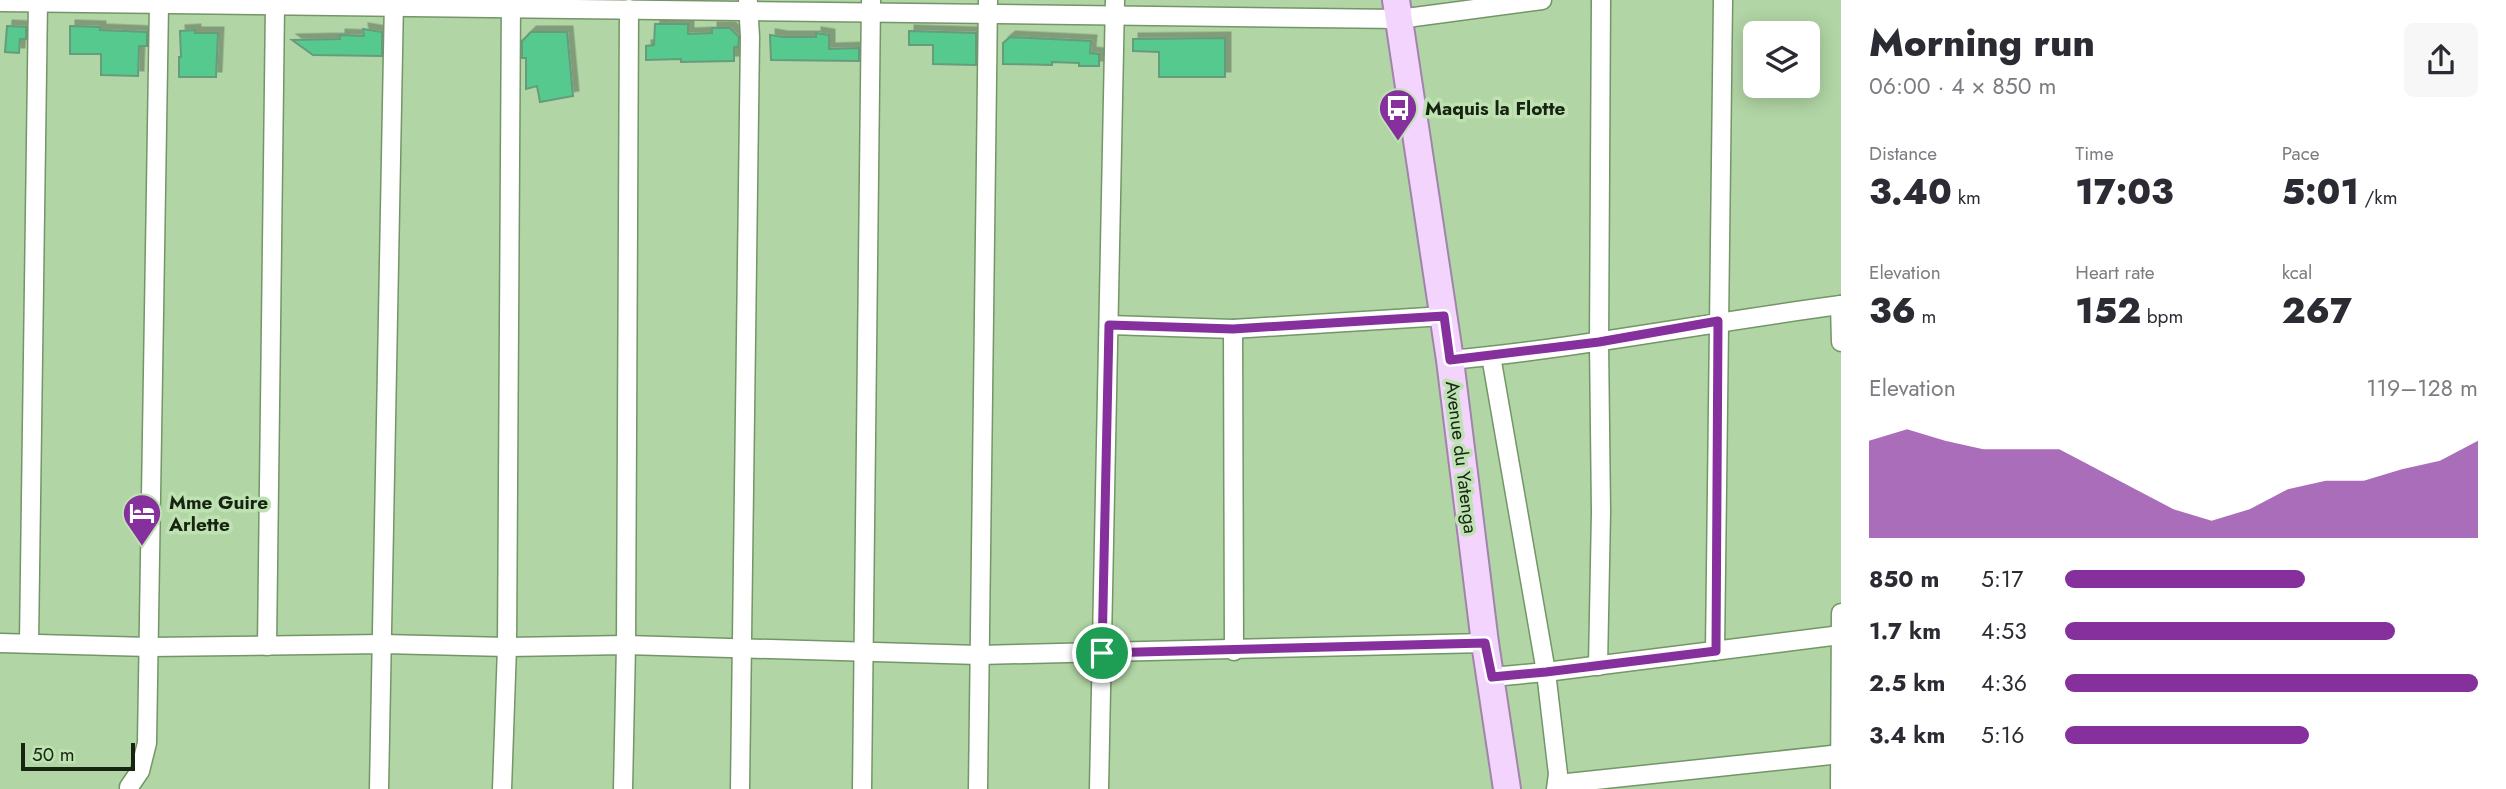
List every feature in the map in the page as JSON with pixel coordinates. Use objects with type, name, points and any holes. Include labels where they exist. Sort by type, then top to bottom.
[{"type":"main road","name":"Avenue du Yatenga","points":[[1398,10],[1444,316],[1485,643],[1507,789]]},
{"type":"street","points":[[0,2],[511,4],[629,9],[748,5],[1398,10],[1542,0]]},
{"type":"street","points":[[1598,666],[1601,512],[1601,0]]},
{"type":"street","points":[[1716,651],[1723,0]]},
{"type":"street","points":[[29,642],[38,1]]},
{"type":"street","points":[[379,789],[394,3]]},
{"type":"street","points":[[129,787],[140,771],[147,743],[159,4]]},
{"type":"street","points":[[502,789],[507,647],[511,4]]},
{"type":"street","points":[[267,646],[275,5]]},
{"type":"street","points":[[740,789],[750,37],[748,5]]},
{"type":"street","points":[[862,789],[872,6]]},
{"type":"street","points":[[978,789],[988,7]]},
{"type":"street","points":[[1099,789],[1115,8]]},
{"type":"street","points":[[623,789],[629,9]]},
{"type":"street","points":[[1450,360],[1599,342],[1718,321],[1841,305],[1841,342]]},
{"type":"street","points":[[1109,325],[1233,329],[1444,316]]},
{"type":"street","points":[[1233,329],[1234,651]]},
{"type":"street","points":[[1491,356],[1546,672],[1557,787],[1841,754]]},
{"type":"street","points":[[1840,789],[1841,613]]},
{"type":"street","points":[[1492,677],[1841,635]]},
{"type":"street","points":[[0,643],[149,647],[626,645],[979,655],[1485,643]]},
{"type":"building","points":[[655,24],[688,24],[688,34],[712,33],[712,28],[730,28],[739,37],[738,47],[734,47],[734,61],[646,60],[646,46],[654,45]]},
{"type":"building","points":[[7,26],[26,27],[26,39],[20,39],[19,53],[5,52]]},
{"type":"building","points":[[70,26],[147,32],[147,46],[139,46],[138,76],[101,75],[101,54],[70,54]]},
{"type":"building","points":[[363,29],[382,32],[382,56],[313,55],[292,40],[340,39],[340,35],[364,36]]},
{"type":"building","points":[[195,30],[195,33],[218,33],[216,77],[179,77],[180,31]]},
{"type":"building","points":[[909,31],[976,33],[976,65],[933,64],[933,45],[909,45]]},
{"type":"building","points":[[531,32],[567,32],[573,96],[540,102],[537,86],[526,89],[526,58],[522,58],[522,41]]},
{"type":"building","points":[[816,33],[829,35],[829,49],[859,48],[859,61],[771,60],[770,35],[816,37]]},
{"type":"building","points":[[1010,37],[1091,41],[1090,53],[1099,54],[1099,66],[1052,62],[1052,65],[1003,64],[1003,43]]},
{"type":"building","points":[[1225,38],[1225,77],[1159,77],[1159,52],[1133,51],[1133,39]]},
{"type":"place","name":"Maquis la Flotte","points":[[1398,142]]},
{"type":"place","name":"Mme Guire Arlette","points":[[142,547]]},
{"type":"route","points":[[1444,316],[1450,360],[1599,342],[1718,321],[1716,651],[1492,677],[1485,643],[1102,653],[1109,325],[1233,329],[1444,316]]}]
